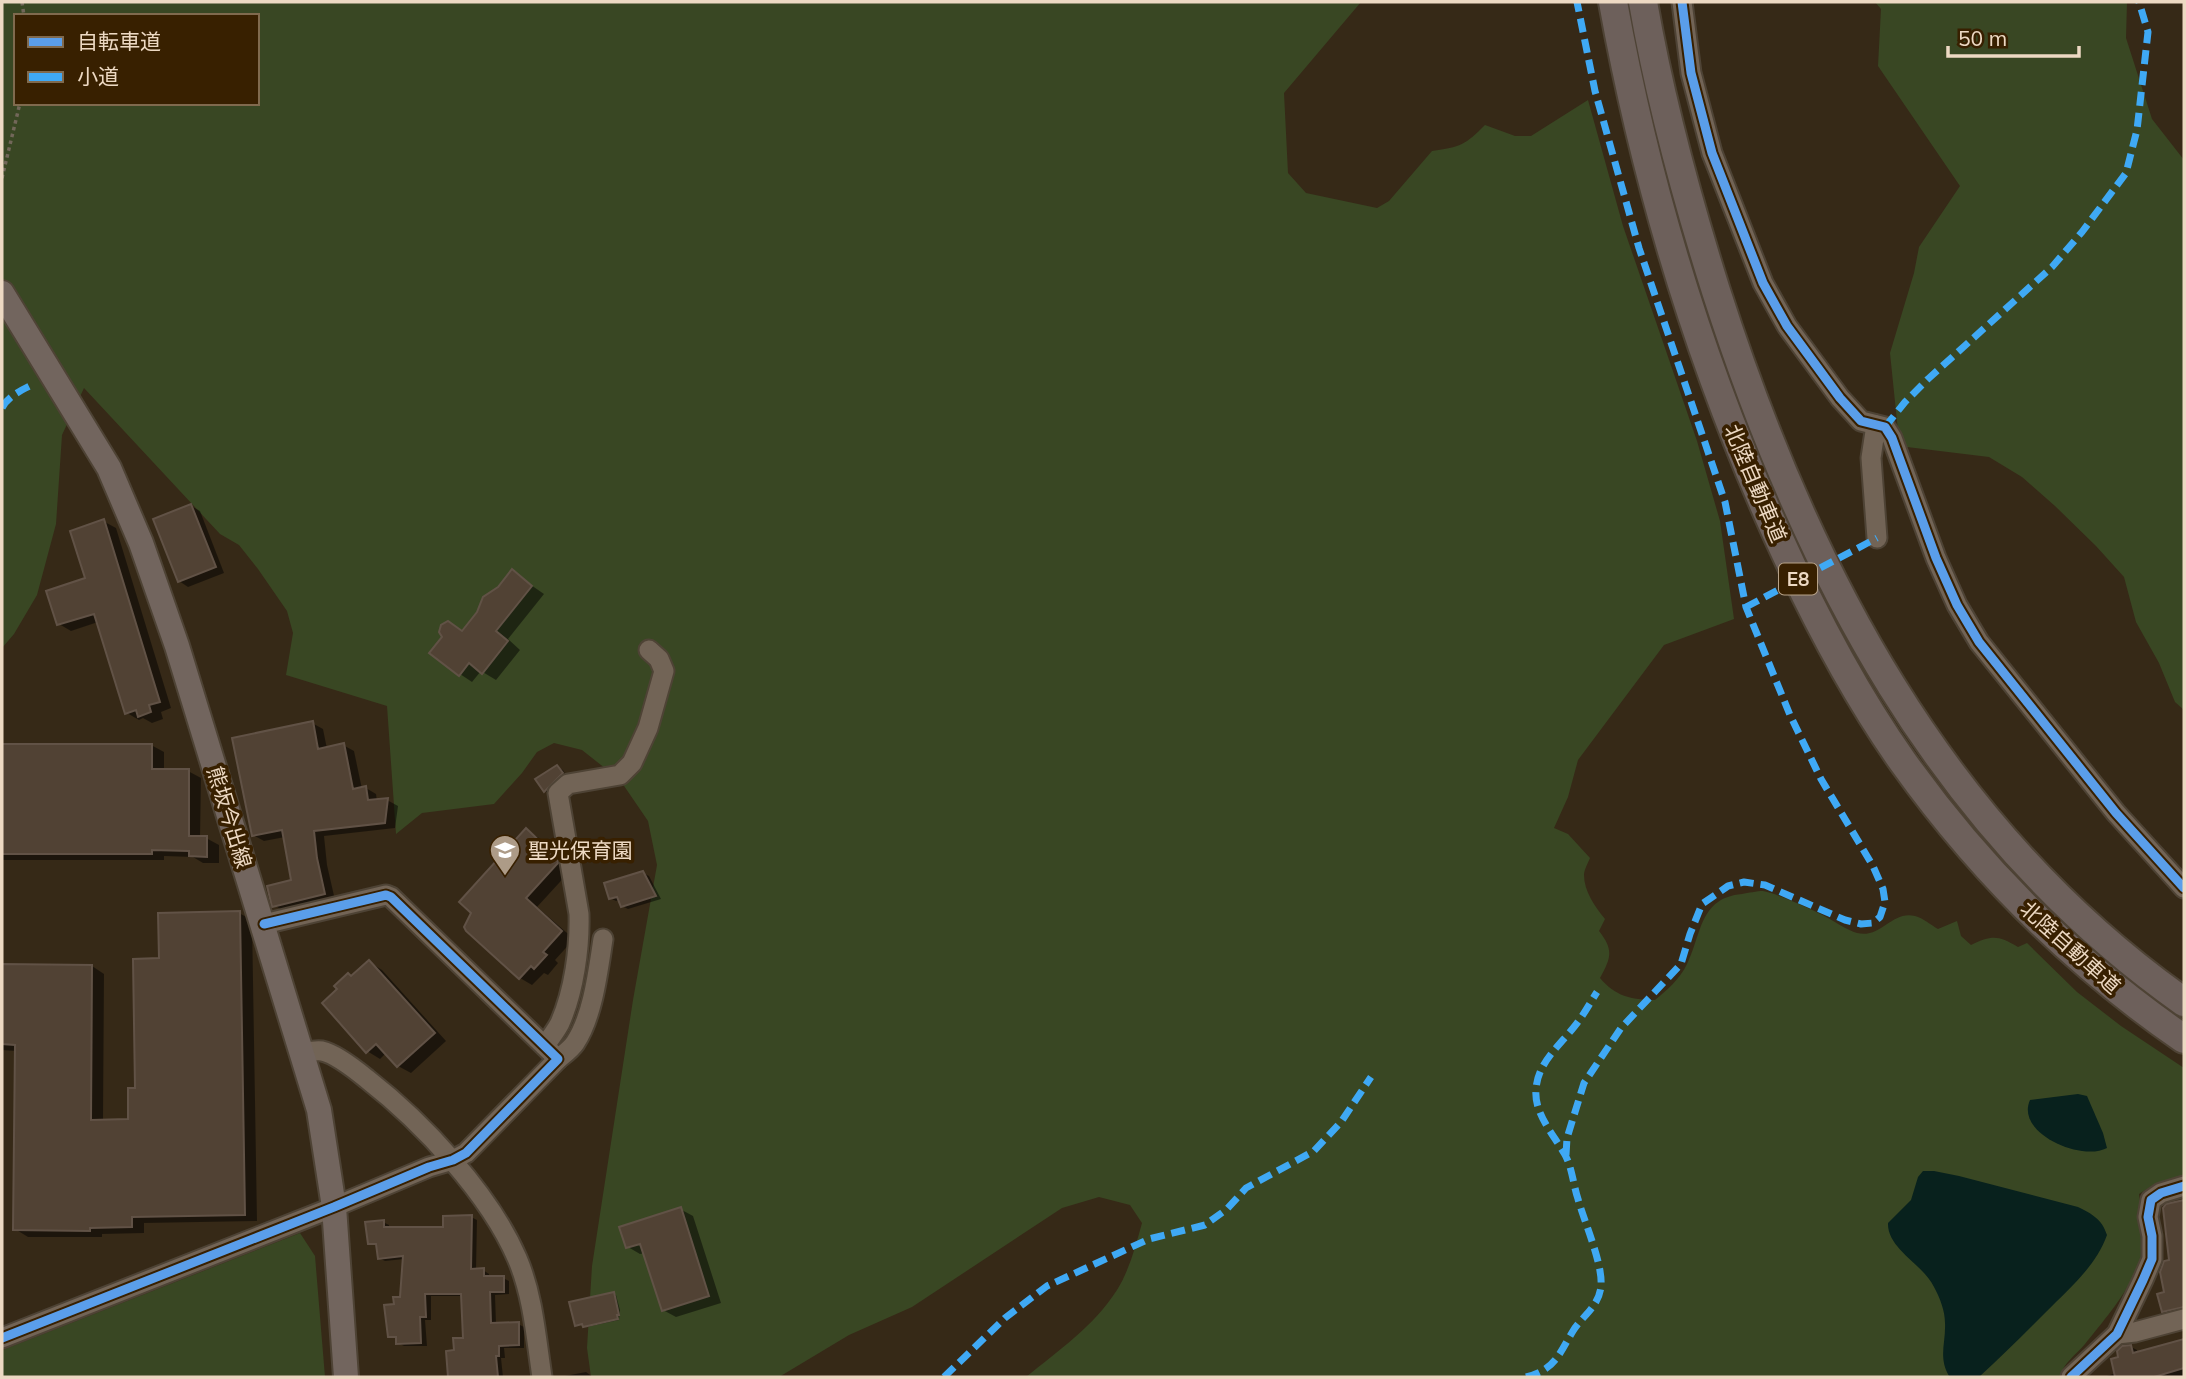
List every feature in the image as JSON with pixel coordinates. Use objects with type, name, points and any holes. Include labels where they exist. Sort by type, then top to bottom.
[{"type":"highway","name":"北陸自動車道","points":[[1614,2],[1636,113],[1656,195],[1704,352],[1764,505],[1826,637],[1862,701],[1903,762],[1993,875],[2088,966],[2143,1011],[2184,1039]]},
{"type":"highway","name":"北陸自動車道","points":[[1643,2],[1683,181],[1731,340],[1788,487],[1854,623],[1926,742],[1970,800],[2017,855],[2111,945],[2184,1002]]},
{"type":"main road","name":"熊坂今出線","points":[[2,293],[109,468],[141,543],[177,646],[319,1110],[334,1207],[346,1377]]},
{"type":"street","points":[[1682,2],[1691,73],[1712,153],[1763,283],[1787,326],[1840,398],[1861,421],[1885,427],[1892,438],[1936,558],[1957,605],[1979,642],[2108,803],[2184,888]]},
{"type":"street","points":[[1876,425],[1871,458],[1877,538]]},
{"type":"street","points":[[2,1338],[466,1153],[552,1052],[577,958],[579,933],[579,914],[558,793],[568,784],[620,775],[632,764],[648,728],[664,671],[659,659],[649,650]]},
{"type":"street","points":[[264,924],[386,895],[391,897],[552,1052]]},
{"type":"street","points":[[552,1052],[574,1043],[586,1018],[603,939]]},
{"type":"street","points":[[300,1053],[322,1051],[351,1066],[393,1099],[453,1160],[501,1228],[518,1261],[530,1296],[542,1377]]},
{"type":"street","points":[[2071,1377],[2116,1334],[2152,1259],[2152,1236],[2148,1217],[2151,1200],[2161,1193],[2184,1186]]},
{"type":"street","points":[[2116,1334],[2135,1332],[2184,1319]]},
{"type":"path","points":[[2,178],[20,105]]},
{"type":"green space","points":[[2,2],[1361,2],[1284,93],[1288,173],[1306,193],[1377,208],[1389,201],[1432,151],[1462,144],[1485,125],[1515,136],[1531,136],[1588,100],[1623,226],[1697,441],[1720,521],[1734,619],[1664,645],[1578,760],[1568,797],[1554,828],[1568,834],[1590,858],[1584,881],[1605,919],[1599,931],[1609,949],[1607,965],[1600,978],[1624,996],[1655,1000],[1673,984],[1684,969],[1704,919],[1717,902],[1728,897],[1761,891],[1796,903],[1857,933],[1873,932],[1907,915],[1918,917],[1938,929],[1957,921],[1961,936],[1971,945],[1984,939],[1995,938],[2018,947],[2027,943],[2077,992],[2121,1026],[2184,1068],[2184,1176],[2155,1184],[2139,1194],[2143,1247],[2135,1272],[2111,1311],[2067,1363],[2060,1377],[1026,1377],[1098,1315],[1117,1290],[1129,1266],[1142,1223],[1130,1205],[1099,1197],[1062,1208],[912,1307],[849,1335],[779,1377],[591,1377],[587,1348],[592,1266],[657,865],[648,821],[620,780],[582,750],[554,743],[537,752],[494,804],[422,813],[396,834],[387,706],[286,675],[293,633],[287,611],[258,569],[239,545],[220,534],[84,388],[62,435],[56,524],[37,595],[14,634],[2,648]]},
{"type":"green space","points":[[1875,2],[2127,2],[2126,38],[2152,119],[2184,160],[2184,710],[2175,702],[2159,663],[2136,622],[2124,577],[2055,506],[2022,477],[1989,457],[1907,447],[1898,431],[1890,353],[1919,247],[1960,186],[1878,66],[1881,9]]},
{"type":"green space","points":[[300,1233],[315,1256],[325,1377],[2,1377],[2,1351],[5,1349]]},
{"type":"water","points":[[2078,1094],[2087,1096],[2107,1148],[2082,1151],[2067,1148],[2053,1142],[2032,1123],[2028,1112],[2030,1100]]},
{"type":"water","points":[[1923,1171],[1959,1176],[2078,1207],[2096,1218],[2107,1235],[2096,1257],[2081,1276],[1979,1377],[1949,1376],[1944,1363],[1945,1318],[1940,1300],[1929,1279],[1899,1249],[1889,1232],[1888,1223],[1911,1200],[1918,1177]]},
{"type":"building","points":[[191,504],[216,567],[178,582],[153,519]]},
{"type":"building","points":[[104,519],[160,702],[149,705],[151,712],[138,717],[136,710],[125,714],[94,614],[57,625],[46,591],[85,578],[70,531]]},
{"type":"building","points":[[512,569],[532,586],[496,631],[508,641],[482,674],[469,663],[459,676],[429,653],[442,637],[439,632],[441,625],[448,621],[462,631],[477,612],[483,597],[498,587]]},
{"type":"building","points":[[313,721],[318,749],[344,743],[353,789],[366,786],[368,800],[388,798],[385,823],[314,831],[325,894],[272,907],[267,886],[291,880],[282,830],[252,836],[232,738]]},
{"type":"building","points":[[2,744],[152,744],[152,769],[189,769],[189,836],[207,836],[207,857],[189,856],[189,851],[152,850],[152,854],[2,854]]},
{"type":"building","points":[[557,765],[563,773],[544,792],[535,779]]},
{"type":"building","points":[[526,828],[550,851],[558,863],[526,898],[562,931],[543,952],[547,955],[534,969],[531,966],[519,979],[466,931],[464,927],[471,913],[459,902]]},
{"type":"building","points":[[643,871],[656,896],[621,907],[617,897],[609,899],[604,883]]},
{"type":"building","points":[[240,911],[245,1215],[132,1217],[132,1227],[90,1228],[90,1231],[13,1230],[15,1045],[2,1044],[2,964],[92,965],[91,1120],[128,1119],[128,1088],[135,1088],[133,959],[159,958],[158,913]]},
{"type":"building","points":[[369,960],[435,1033],[397,1067],[376,1044],[366,1053],[322,1003],[337,989],[334,986],[348,973],[351,976]]},
{"type":"building","points":[[2184,1200],[2184,1307],[2162,1312],[2157,1294],[2164,1292],[2160,1272],[2164,1261],[2169,1260],[2163,1208],[2166,1204]]},
{"type":"building","points":[[681,1207],[709,1296],[662,1311],[640,1244],[626,1248],[619,1227]]},
{"type":"building","points":[[472,1215],[471,1269],[484,1268],[484,1276],[504,1276],[504,1292],[490,1292],[491,1323],[519,1322],[519,1345],[499,1346],[499,1356],[496,1356],[498,1377],[448,1377],[446,1351],[454,1350],[453,1338],[463,1338],[461,1294],[425,1294],[426,1317],[420,1317],[421,1343],[396,1344],[396,1337],[388,1337],[384,1305],[394,1304],[393,1297],[400,1297],[403,1256],[378,1259],[376,1244],[368,1244],[365,1222],[384,1220],[384,1227],[443,1227],[443,1216]]},
{"type":"building","points":[[614,1292],[618,1319],[583,1327],[582,1324],[575,1326],[569,1302]]},
{"type":"building","points":[[2184,1339],[2184,1368],[2154,1377],[2115,1377],[2111,1359],[2118,1357],[2117,1351],[2122,1346],[2131,1345],[2133,1353]]},
{"type":"marked path","points":[[1566,1155],[1567,1138],[1584,1083],[1621,1028],[1681,964],[1702,904],[1728,886],[1744,882],[1765,885],[1845,920],[1861,924],[1873,923],[1880,917],[1885,902],[1883,889],[1873,866],[1821,779],[1790,715],[1746,607],[1725,502],[1639,248],[1595,91],[1577,2]]},
{"type":"marked path","points":[[1885,427],[1928,379],[2052,267],[2126,173],[2137,130],[2148,32],[2139,2]]},
{"type":"marked path","points":[[2,408],[12,397],[34,384]]},
{"type":"marked path","points":[[1746,607],[1877,538]]},
{"type":"marked path","points":[[1526,1377],[1544,1370],[1555,1360],[1594,1306],[1600,1293],[1601,1277],[1596,1255],[1569,1164],[1541,1115],[1536,1099],[1537,1081],[1544,1064],[1577,1023],[1597,992]]},
{"type":"marked path","points":[[944,1377],[1005,1318],[1047,1286],[1149,1239],[1205,1225],[1227,1209],[1246,1188],[1314,1151],[1341,1122],[1371,1077]]},
{"type":"cycle path","points":[[1682,2],[1691,73],[1712,153],[1763,283],[1787,326],[1840,398],[1861,421],[1885,427],[1892,438],[1936,558],[1957,605],[1979,642],[2116,813],[2184,888]]},
{"type":"cycle path","points":[[2,1338],[429,1167],[453,1160],[466,1153],[558,1059],[391,897],[386,895],[264,924]]},
{"type":"cycle path","points":[[2071,1377],[2117,1334],[2143,1280],[2152,1259],[2152,1236],[2148,1217],[2151,1200],[2161,1193],[2184,1186]]},
{"type":"place","name":"聖光保育園","points":[[505,877]]}]
